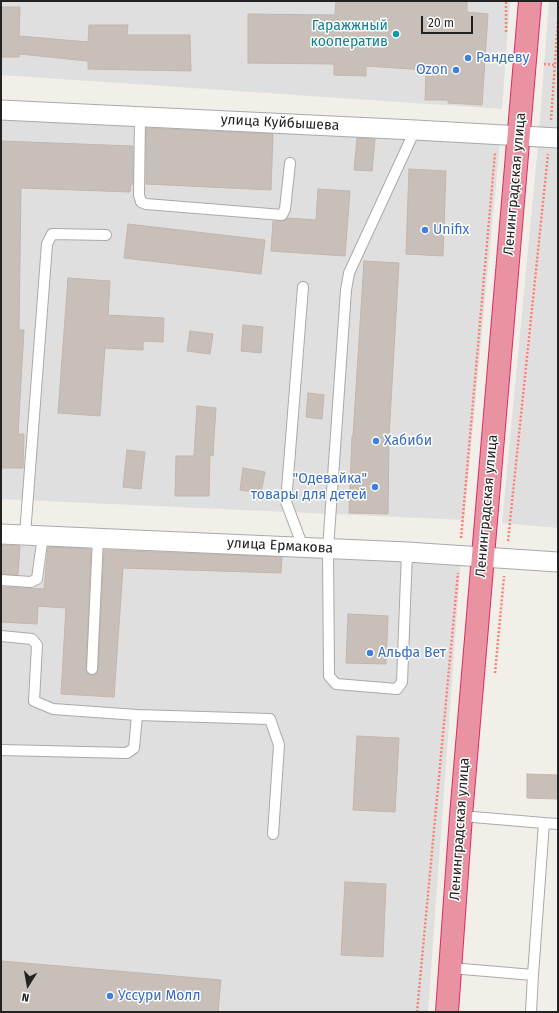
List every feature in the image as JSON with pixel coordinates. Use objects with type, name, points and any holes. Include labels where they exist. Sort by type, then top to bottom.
[{"type":"highway","name":"Ленинградская улица","points":[[447,1012],[461,816],[530,1]]},
{"type":"street","name":"улица Куйбышева","points":[[1,110],[554,138]]},
{"type":"street","name":"улица Ермакова","points":[[1,534],[407,552],[558,562]]},
{"type":"lane","points":[[140,117],[139,195],[141,202],[146,204],[282,215],[285,209],[290,163]]},
{"type":"lane","points":[[407,552],[402,682],[398,689],[336,684],[329,676],[328,549],[346,290],[349,273],[415,130]]},
{"type":"lane","points":[[1,580],[31,582],[37,579],[34,535],[47,244],[52,234],[106,235]]},
{"type":"lane","points":[[302,547],[286,502],[303,286]]},
{"type":"lane","points":[[92,669],[98,538]]},
{"type":"lane","points":[[1,636],[32,639],[38,645],[34,701],[53,708],[136,714],[270,719],[279,745],[273,834]]},
{"type":"lane","points":[[1,750],[127,753],[134,748],[136,714]]},
{"type":"lane","points":[[461,816],[558,824]]},
{"type":"lane","points":[[531,1012],[544,823]]},
{"type":"lane","points":[[451,968],[534,975]]},
{"type":"path","points":[[506,558],[554,138],[558,20]]},
{"type":"path","points":[[417,1012],[460,555],[497,135]]},
{"type":"shaded area","points":[[1,1],[510,1],[502,109],[1,75]]},
{"type":"shaded area","points":[[549,1],[558,1],[558,528],[502,523],[538,145]]},
{"type":"shaded area","points":[[1,112],[500,142],[464,520],[1,499]]},
{"type":"shaded area","points":[[1,540],[461,557],[428,1012],[1,1012]]},
{"type":"building","points":[[336,1],[467,1],[467,12],[488,14],[482,105],[448,103],[448,100],[425,100],[426,70],[366,66],[366,76],[334,75],[334,64],[248,63],[248,14],[335,15]]},
{"type":"building","points":[[1,7],[20,7],[19,36],[88,42],[89,25],[128,25],[127,35],[190,35],[191,71],[88,69],[88,61],[19,54],[19,57],[1,57]]},
{"type":"building","points":[[146,128],[273,134],[271,190],[146,184]]},
{"type":"building","points":[[357,138],[375,139],[372,171],[354,170]]},
{"type":"building","points":[[1,141],[133,146],[133,184],[131,184],[130,192],[21,188],[19,330],[24,330],[18,434],[24,434],[23,468],[1,468]]},
{"type":"building","points":[[409,169],[446,171],[443,256],[406,254]]},
{"type":"building","points":[[318,189],[350,191],[345,256],[271,251],[273,221],[282,221],[288,218],[316,220]]},
{"type":"building","points":[[128,224],[265,240],[261,274],[124,258]]},
{"type":"building","points":[[364,261],[399,263],[389,437],[388,514],[349,513],[352,436]]},
{"type":"building","points":[[68,278],[110,281],[108,315],[164,318],[163,342],[143,341],[143,350],[105,348],[100,416],[58,413]]},
{"type":"building","points":[[243,325],[263,327],[261,353],[241,351]]},
{"type":"building","points":[[190,331],[213,334],[210,354],[187,351]]},
{"type":"building","points":[[308,393],[324,395],[322,419],[306,417]]},
{"type":"building","points":[[197,406],[216,408],[213,456],[210,455],[209,496],[175,496],[176,456],[194,456]]},
{"type":"building","points":[[127,450],[145,452],[141,489],[123,487]]},
{"type":"building","points":[[243,468],[265,472],[261,493],[240,490]]},
{"type":"building","points":[[1,545],[20,546],[18,575],[1,574]]},
{"type":"building","points":[[48,547],[91,549],[86,672],[91,675],[95,675],[98,669],[104,550],[282,557],[281,573],[123,568],[114,697],[61,694],[66,608],[38,606],[37,624],[1,622],[1,587],[44,589]]},
{"type":"building","points":[[348,614],[388,616],[386,664],[346,663]]},
{"type":"building","points":[[357,736],[399,738],[395,812],[353,810]]},
{"type":"building","points":[[527,774],[558,775],[558,799],[527,798]]},
{"type":"building","points":[[345,882],[386,884],[383,957],[341,955]]},
{"type":"building","name":"Уссури Молл","points":[[1,961],[221,980],[218,1012],[1,1012]]},
{"type":"place","name":"Гаражжный кооператив","points":[[396,34]]},
{"type":"place","name":"Рандеву","points":[[468,58]]},
{"type":"place","name":"Ozon","points":[[456,70]]},
{"type":"place","name":"Unifix","points":[[425,230]]},
{"type":"place","name":"Хабиби","points":[[376,441]]},
{"type":"place","name":"\"Одевайка\" товары для детей","points":[[375,487]]},
{"type":"place","name":"Альфа Вет","points":[[370,653]]},
{"type":"place","name":"Уссури Молл","points":[[110,996]]}]
